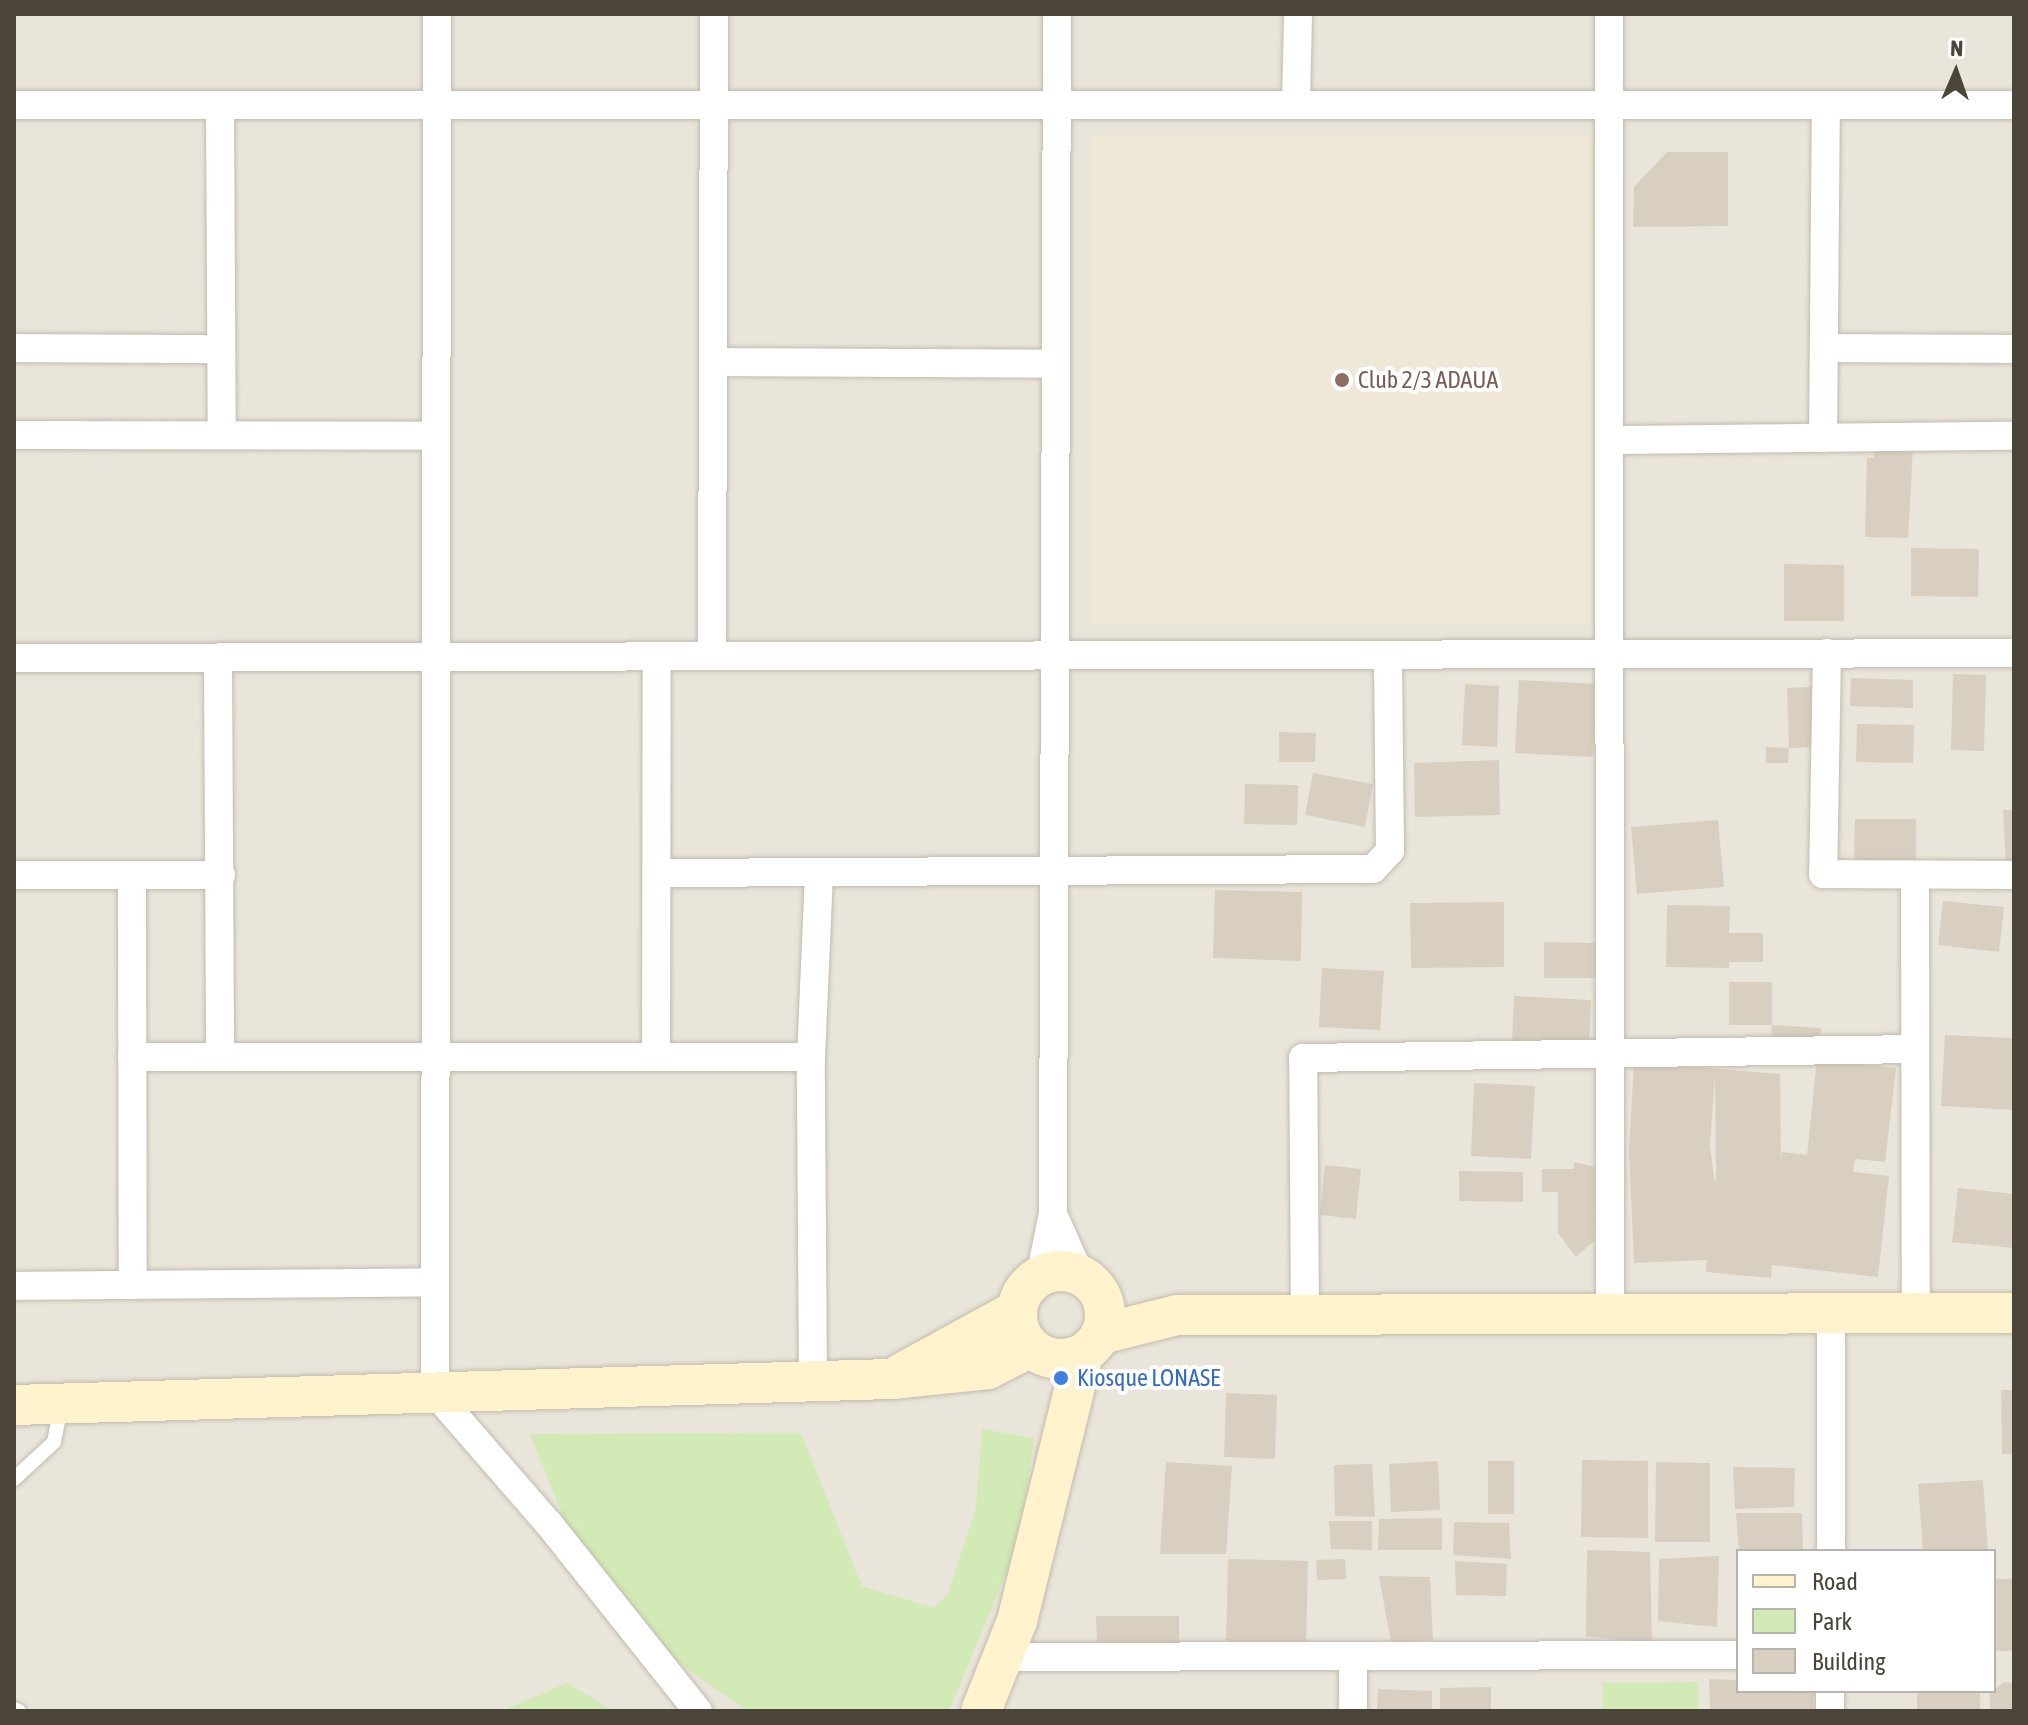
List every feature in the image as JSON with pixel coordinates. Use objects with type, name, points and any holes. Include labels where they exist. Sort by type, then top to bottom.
[{"type":"street","points":[[437,14],[435,1393],[549,1524],[698,1711]]},
{"type":"street","points":[[712,656],[714,14]]},
{"type":"street","points":[[1057,14],[1053,1213],[1040,1277],[1021,1297],[1017,1310],[1022,1337],[1037,1351],[1068,1423]]},
{"type":"street","points":[[1296,104],[1298,14]]},
{"type":"street","points":[[1609,14],[1610,1315]]},
{"type":"street","points":[[14,105],[2014,105]]},
{"type":"street","points":[[220,105],[222,435]]},
{"type":"street","points":[[1823,438],[1826,105]]},
{"type":"street","points":[[14,348],[221,349]]},
{"type":"street","points":[[1824,348],[2014,349]]},
{"type":"street","points":[[713,362],[1056,364]]},
{"type":"street","points":[[14,435],[436,436]]},
{"type":"street","points":[[1610,440],[2014,436]]},
{"type":"street","points":[[1827,653],[1823,874],[2014,875]]},
{"type":"street","points":[[14,658],[2014,653]]},
{"type":"street","points":[[660,873],[1373,869],[1386,861],[1390,851],[1388,655]]},
{"type":"street","points":[[656,1057],[660,873],[657,656]]},
{"type":"street","points":[[218,658],[220,1057]]},
{"type":"street","points":[[813,1382],[811,1057],[819,874]]},
{"type":"street","points":[[14,875],[221,875]]},
{"type":"street","points":[[132,875],[133,1284]]},
{"type":"street","points":[[1915,875],[1916,1313]]},
{"type":"street","points":[[1305,1315],[1303,1058],[1914,1049]]},
{"type":"street","points":[[132,1057],[811,1057]]},
{"type":"street","points":[[981,1711],[1003,1657],[1068,1423],[1104,1307],[1053,1213]]},
{"type":"street","points":[[1040,1277],[1066,1271],[1090,1285],[1177,1315]]},
{"type":"street","points":[[14,1286],[435,1282]]},
{"type":"street","points":[[892,1379],[1017,1310]]},
{"type":"street","points":[[1831,1312],[1831,1549]]},
{"type":"street","points":[[14,1405],[892,1379],[988,1369],[1037,1351],[1092,1344],[1177,1315],[2014,1313]]},
{"type":"street","points":[[1003,1657],[1736,1655]]},
{"type":"street","points":[[1353,1657],[1353,1711]]},
{"type":"lane","points":[[14,1479],[54,1442],[61,1404]]},
{"type":"shaded area","points":[[14,14],[2014,14],[2014,1711],[14,1711]]},
{"type":"shaded area","name":"Club 2/3 ADAUA","points":[[1092,135],[1592,135],[1591,625],[1092,625]]},
{"type":"green space","points":[[982,1429],[1034,1438],[1019,1542],[949,1711],[747,1711],[679,1663],[616,1605],[581,1562],[530,1434],[801,1433],[862,1586],[934,1608],[948,1594],[976,1507]]},
{"type":"green space","points":[[1698,1682],[1699,1711],[1602,1711],[1603,1683]]},
{"type":"green space","points":[[567,1683],[614,1711],[501,1711]]},
{"type":"building","points":[[1667,152],[1728,152],[1728,226],[1633,227],[1634,187]]},
{"type":"building","points":[[1874,446],[1913,447],[1908,538],[1865,537],[1867,458],[1874,458]]},
{"type":"building","points":[[1911,548],[1979,549],[1978,597],[1911,596]]},
{"type":"building","points":[[1784,564],[1844,565],[1844,621],[1784,621]]},
{"type":"building","points":[[1953,674],[1986,675],[1984,751],[1951,750]]},
{"type":"building","points":[[1851,678],[1913,680],[1913,708],[1850,706]]},
{"type":"building","points":[[1519,680],[1597,684],[1593,757],[1515,753]]},
{"type":"building","points":[[1465,684],[1499,686],[1497,747],[1462,745]]},
{"type":"building","points":[[1811,687],[1813,747],[1789,748],[1787,688]]},
{"type":"building","points":[[1857,724],[1914,725],[1913,763],[1856,762]]},
{"type":"building","points":[[1279,732],[1316,733],[1315,762],[1279,762]]},
{"type":"building","points":[[1766,747],[1789,748],[1788,763],[1766,763]]},
{"type":"building","points":[[1499,760],[1500,815],[1415,817],[1414,763]]},
{"type":"building","points":[[1313,773],[1373,784],[1365,827],[1305,815]]},
{"type":"building","points":[[1245,784],[1298,785],[1297,825],[1244,824]]},
{"type":"building","points":[[2003,810],[2014,810],[2014,863],[2006,863]]},
{"type":"building","points":[[1855,819],[1916,819],[1916,861],[1854,860]]},
{"type":"building","points":[[1718,820],[1724,887],[1637,894],[1631,827]]},
{"type":"building","points":[[1215,890],[1302,892],[1301,961],[1213,958]]},
{"type":"building","points":[[1943,901],[2004,907],[1999,952],[1938,945]]},
{"type":"building","points":[[1504,902],[1504,967],[1411,968],[1410,903]]},
{"type":"building","points":[[1667,905],[1730,906],[1729,933],[1763,933],[1763,962],[1729,962],[1729,968],[1666,967]]},
{"type":"building","points":[[1544,942],[1598,943],[1598,978],[1544,978]]},
{"type":"building","points":[[1322,968],[1384,971],[1380,1030],[1319,1027]]},
{"type":"building","points":[[1729,982],[1772,982],[1772,1025],[1729,1025]]},
{"type":"building","points":[[1514,996],[1591,1000],[1589,1045],[1512,1041]]},
{"type":"building","points":[[1772,1025],[1821,1028],[1820,1042],[1771,1040]]},
{"type":"building","points":[[1945,1035],[2014,1038],[2014,1110],[1941,1106]]},
{"type":"building","points":[[1817,1059],[1896,1068],[1885,1162],[1855,1159],[1853,1172],[1889,1176],[1878,1277],[1772,1265],[1771,1278],[1706,1272],[1707,1260],[1634,1263],[1629,1149],[1634,1062],[1780,1074],[1781,1161],[1782,1152],[1807,1155]],"holes":[[[1715,1075],[1715,1185],[1710,1145]]]},
{"type":"building","points":[[1474,1083],[1535,1086],[1531,1159],[1471,1156]]},
{"type":"building","points":[[1574,1162],[1595,1167],[1594,1241],[1576,1257],[1558,1233],[1558,1192],[1542,1192],[1542,1169],[1574,1169]]},
{"type":"building","points":[[1325,1165],[1361,1169],[1356,1219],[1320,1215]]},
{"type":"building","points":[[1459,1171],[1523,1172],[1523,1202],[1459,1201]]},
{"type":"building","points":[[1958,1188],[2014,1194],[2014,1248],[1952,1242]]},
{"type":"building","points":[[2001,1390],[2014,1390],[2014,1454],[2002,1454]]},
{"type":"building","points":[[1226,1393],[1277,1395],[1275,1459],[1224,1457]]},
{"type":"building","points":[[1582,1460],[1648,1461],[1648,1538],[1581,1537]]},
{"type":"building","points":[[1438,1461],[1440,1510],[1391,1512],[1389,1464]]},
{"type":"building","points":[[1488,1461],[1514,1461],[1514,1514],[1488,1514]]},
{"type":"building","points":[[1166,1462],[1232,1466],[1226,1554],[1160,1554]]},
{"type":"building","points":[[1656,1462],[1710,1463],[1710,1542],[1655,1542]]},
{"type":"building","points":[[1372,1464],[1375,1517],[1335,1516],[1334,1465]]},
{"type":"building","points":[[1733,1467],[1795,1468],[1794,1507],[1735,1509]]},
{"type":"building","points":[[1983,1480],[1988,1549],[1923,1549],[1918,1484]]},
{"type":"building","points":[[1736,1513],[1802,1513],[1803,1549],[1739,1549]]},
{"type":"building","points":[[1442,1518],[1442,1550],[1378,1550],[1379,1519]]},
{"type":"building","points":[[1329,1521],[1372,1521],[1372,1550],[1331,1549]]},
{"type":"building","points":[[1454,1522],[1509,1523],[1511,1559],[1453,1555]]},
{"type":"building","points":[[1587,1550],[1650,1552],[1652,1643],[1586,1636]]},
{"type":"building","points":[[1719,1556],[1717,1627],[1658,1621],[1659,1559]]},
{"type":"building","points":[[1228,1559],[1308,1561],[1306,1646],[1226,1644]]},
{"type":"building","points":[[1345,1559],[1346,1579],[1317,1580],[1316,1560]]},
{"type":"building","points":[[1455,1561],[1507,1564],[1506,1596],[1456,1595]]},
{"type":"building","points":[[1379,1576],[1430,1577],[1433,1640],[1391,1643]]},
{"type":"building","points":[[1996,1579],[2014,1579],[2014,1651],[1996,1651]]},
{"type":"building","points":[[1096,1616],[1179,1616],[1179,1643],[1097,1643]]},
{"type":"building","points":[[1709,1679],[1736,1680],[1736,1693],[1814,1693],[1813,1711],[1710,1711]]},
{"type":"building","points":[[2005,1682],[2014,1684],[2014,1711],[1990,1711],[1990,1693],[1996,1693],[1996,1688]]},
{"type":"building","points":[[1491,1687],[1491,1711],[1440,1711],[1440,1688]]},
{"type":"building","points":[[1378,1689],[1432,1691],[1432,1711],[1377,1711]]},
{"type":"building","points":[[1917,1693],[1980,1693],[1980,1711],[1917,1711]]},
{"type":"place","name":"Club 2/3 ADAUA","points":[[1342,380]]},
{"type":"place","name":"Kiosque LONASE","points":[[1061,1378]]}]
